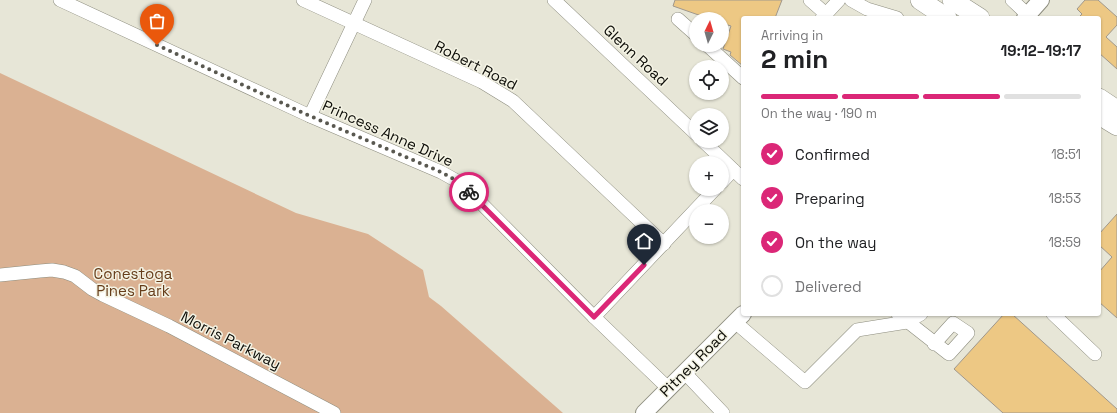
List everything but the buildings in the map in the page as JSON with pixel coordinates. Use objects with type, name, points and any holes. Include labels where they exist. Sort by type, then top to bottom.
[{"type":"highway","points":[[920,0],[944,16]]},
{"type":"highway","points":[[952,0],[977,16]]},
{"type":"highway","points":[[1108,107],[1117,126]]},
{"type":"main road","points":[[1026,16],[1041,0]]},
{"type":"main road","name":"Pitney Road","points":[[644,413],[739,318]]},
{"type":"street","name":"Princess Anne Drive","points":[[60,0],[310,116],[441,172],[457,181],[668,388]]},
{"type":"street","name":"Robert Road","points":[[303,0],[482,82],[513,101],[664,244]]},
{"type":"street","points":[[310,116],[365,0]]},
{"type":"street","name":"Glenn Road","points":[[554,0],[689,127]]},
{"type":"street","points":[[810,0],[824,16],[839,0]]},
{"type":"street","points":[[851,0],[862,13],[883,16]]},
{"type":"street","points":[[1012,0],[1026,16]]},
{"type":"street","points":[[678,19],[689,29]]},
{"type":"street","points":[[715,52],[741,76]]},
{"type":"street","points":[[710,148],[741,177]]},
{"type":"street","points":[[729,175],[734,170]]},
{"type":"street","points":[[594,317],[709,196]]},
{"type":"street","name":"Morris Parkway","points":[[0,275],[52,270],[75,276],[92,289],[103,295],[169,326],[334,413]]},
{"type":"street","points":[[1055,316],[1096,354]]},
{"type":"street","points":[[739,318],[805,382],[857,330],[902,318],[934,344]]},
{"type":"street","points":[[684,372],[723,413]]},
{"type":"green space","name":"Conestoga Pines Park","points":[[0,73],[296,213],[368,234],[423,270],[429,297],[563,413],[0,413]]},
{"type":"way so far","points":[[157,45],[310,116],[441,172],[457,181],[469,192]]},
{"type":"route","points":[[469,192],[594,317],[644,265]]}]
